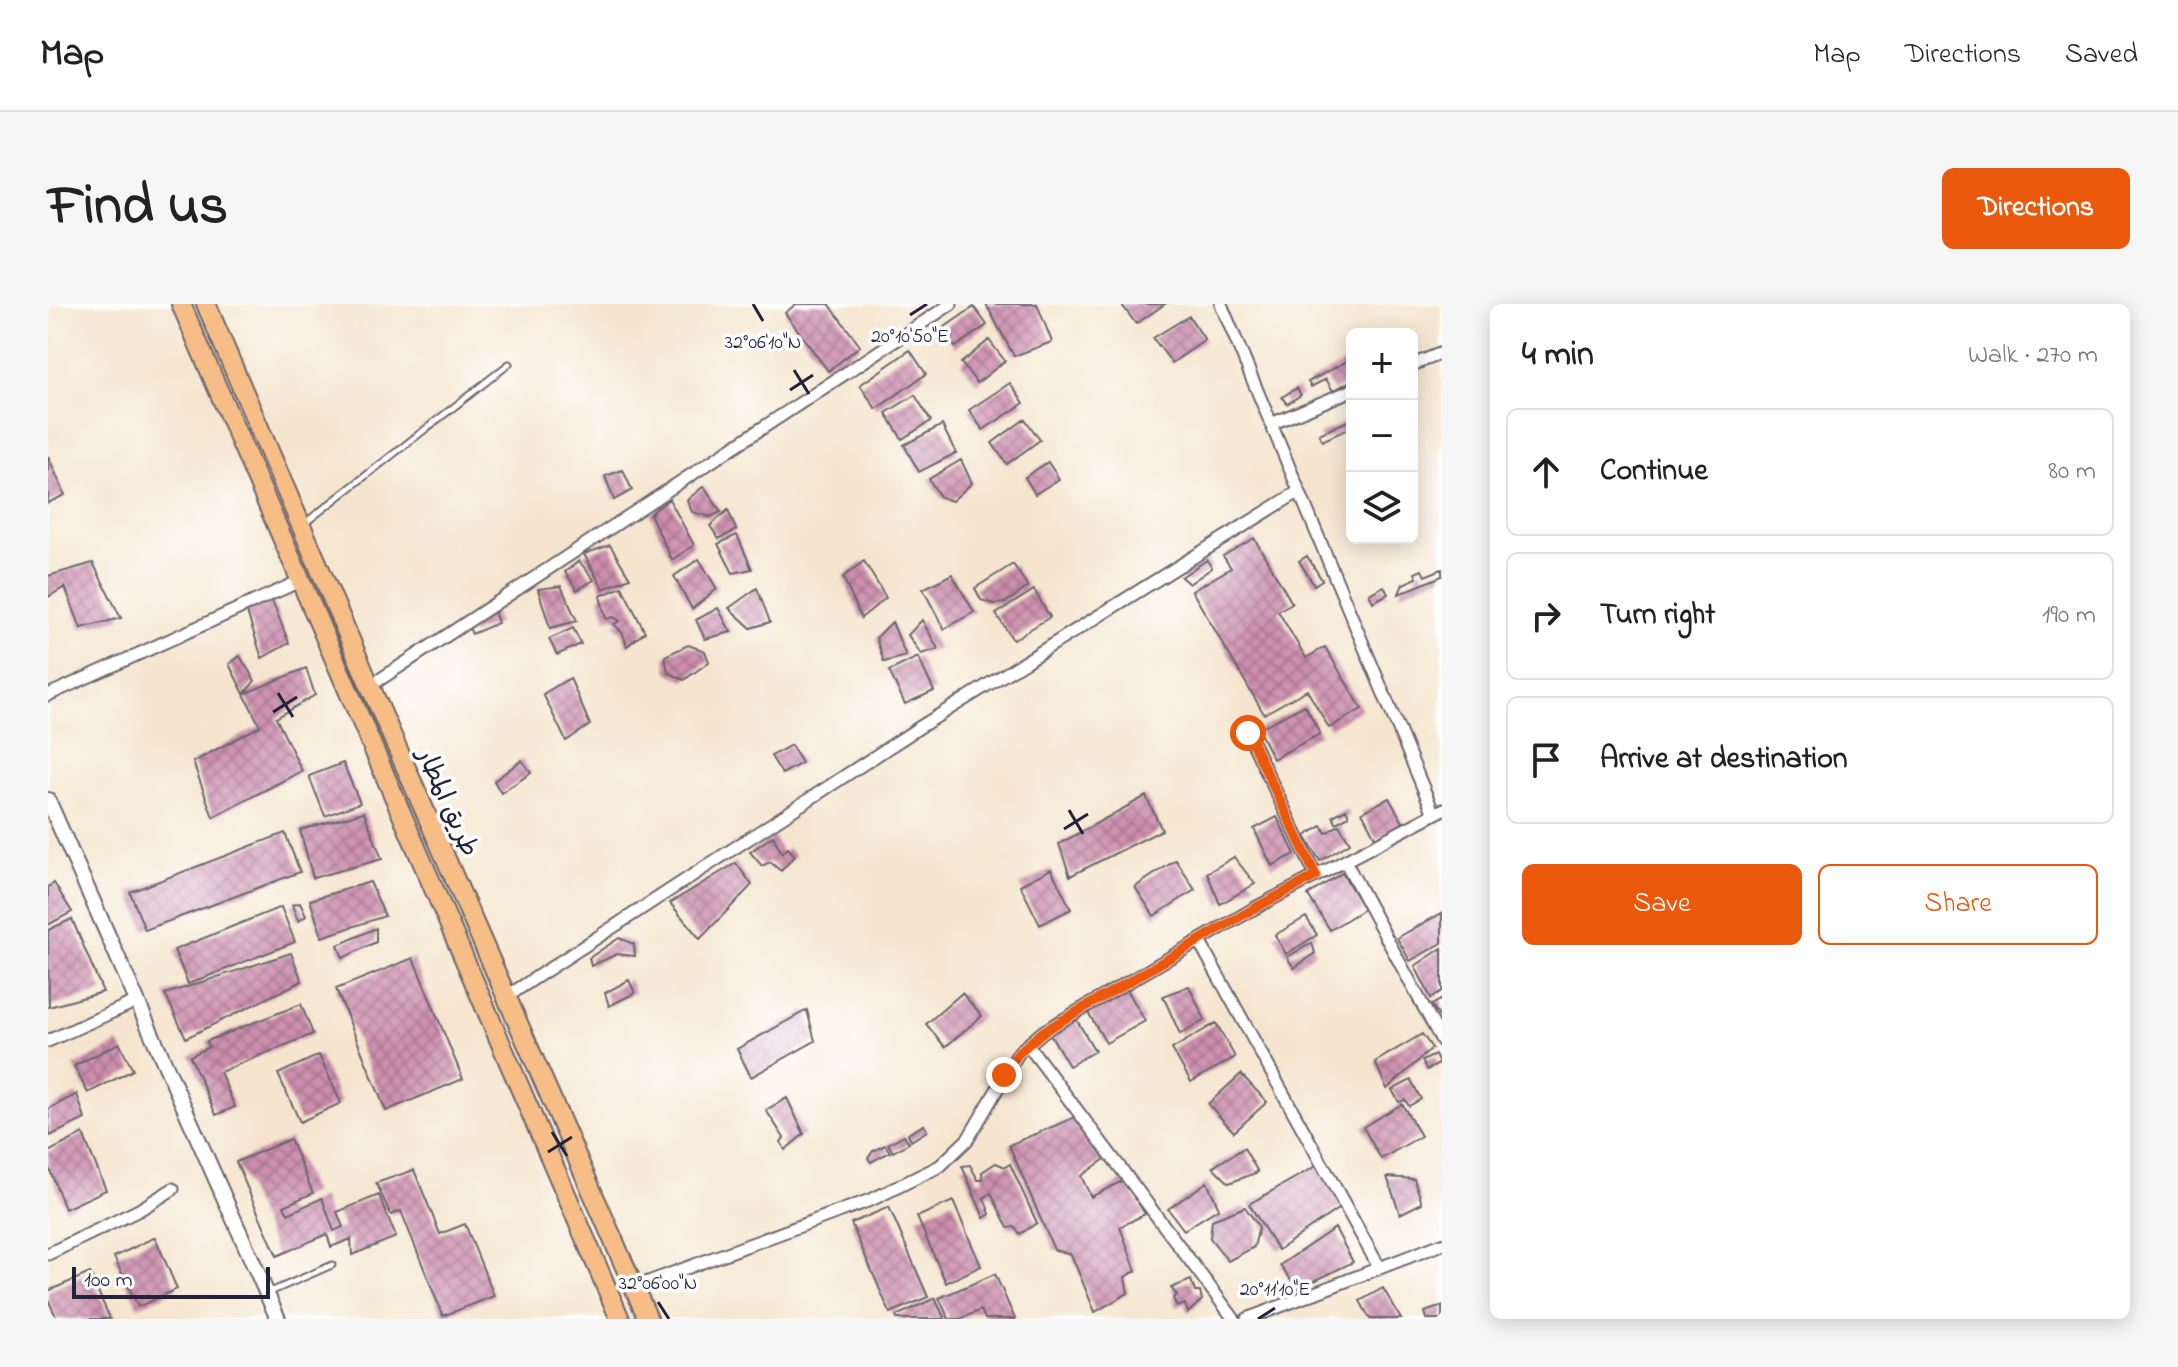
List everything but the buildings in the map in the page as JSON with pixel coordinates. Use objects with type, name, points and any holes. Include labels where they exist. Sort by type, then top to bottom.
[{"type":"highway","name":"طريق المطار","points":[[181,304],[620,1319]]},
{"type":"highway","name":"طريق المطار","points":[[211,306],[370,686],[648,1319]]},
{"type":"highway","points":[[242,445],[262,434]]},
{"type":"street","points":[[370,686],[951,304]]},
{"type":"street","points":[[635,1287],[873,1199],[940,1166],[968,1139],[1019,1052],[1044,1031],[1199,941],[1438,812],[1298,492],[1221,304]]},
{"type":"street","points":[[1418,363],[1442,353]]},
{"type":"street","points":[[1271,424],[1346,393]]},
{"type":"street","points":[[506,997],[920,727],[1298,492]]},
{"type":"street","points":[[48,695],[300,581]]},
{"type":"street","points":[[1248,733],[1316,876]]},
{"type":"street","points":[[48,800],[278,1319]]},
{"type":"street","points":[[1345,861],[1442,1041]]},
{"type":"street","points":[[1199,941],[1379,1267]]},
{"type":"street","points":[[48,1041],[137,1001]]},
{"type":"street","points":[[1028,1045],[1234,1319]]},
{"type":"street","points":[[48,1254],[139,1210],[173,1189]]},
{"type":"street","points":[[1247,1319],[1442,1244]]},
{"type":"lane","points":[[301,526],[509,364]]},
{"type":"lane","points":[[267,1293],[332,1265]]},
{"type":"route","points":[[1004,1075],[1019,1052],[1044,1031],[1316,876],[1248,733]]}]
